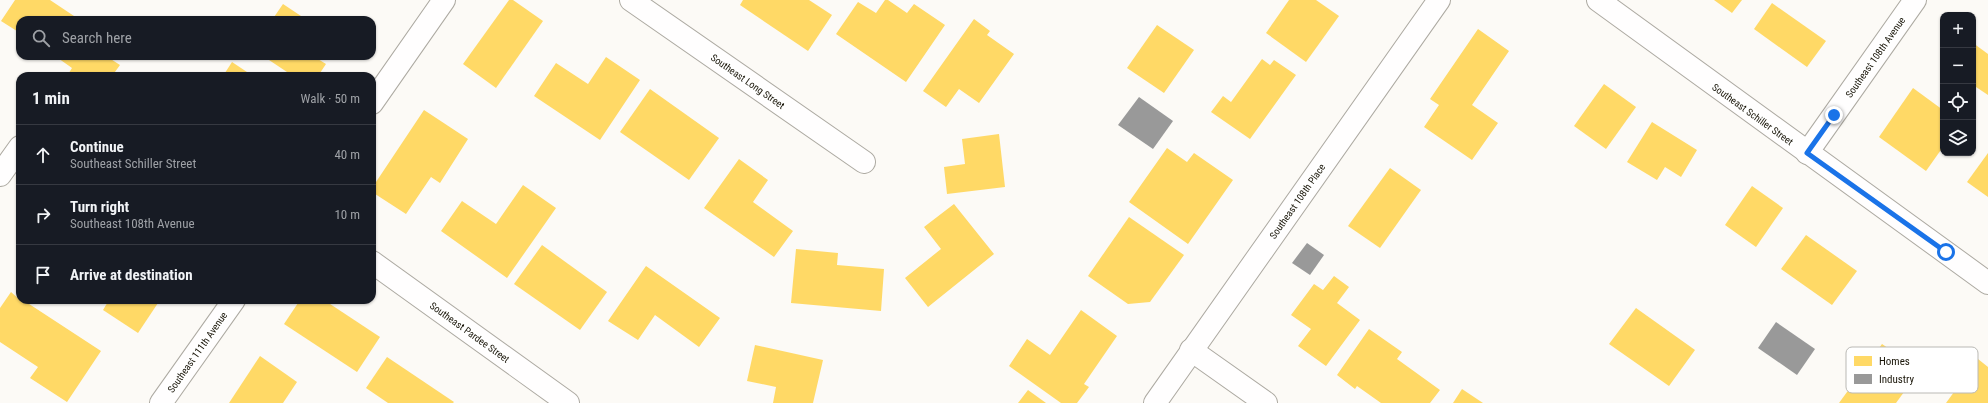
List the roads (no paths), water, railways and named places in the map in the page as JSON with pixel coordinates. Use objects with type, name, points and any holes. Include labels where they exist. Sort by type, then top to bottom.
[{"type":"street","points":[[376,97],[444,0]]},
{"type":"street","name":"Southeast Long Street","points":[[631,0],[864,162]]},
{"type":"street","name":"Southeast 108th Place","points":[[1155,403],[1439,0]]},
{"type":"street","name":"Southeast Schiller Street","points":[[1598,0],[1988,283]]},
{"type":"street","name":"Southeast 108th Avenue","points":[[1807,153],[1915,0]]},
{"type":"street","points":[[0,175],[16,153]]},
{"type":"street","name":"Southeast Pardee Street","points":[[376,265],[568,403]]},
{"type":"street","name":"Southeast 111th Avenue","points":[[161,403],[231,304]]},
{"type":"street","points":[[1191,350],[1266,403]]}]
